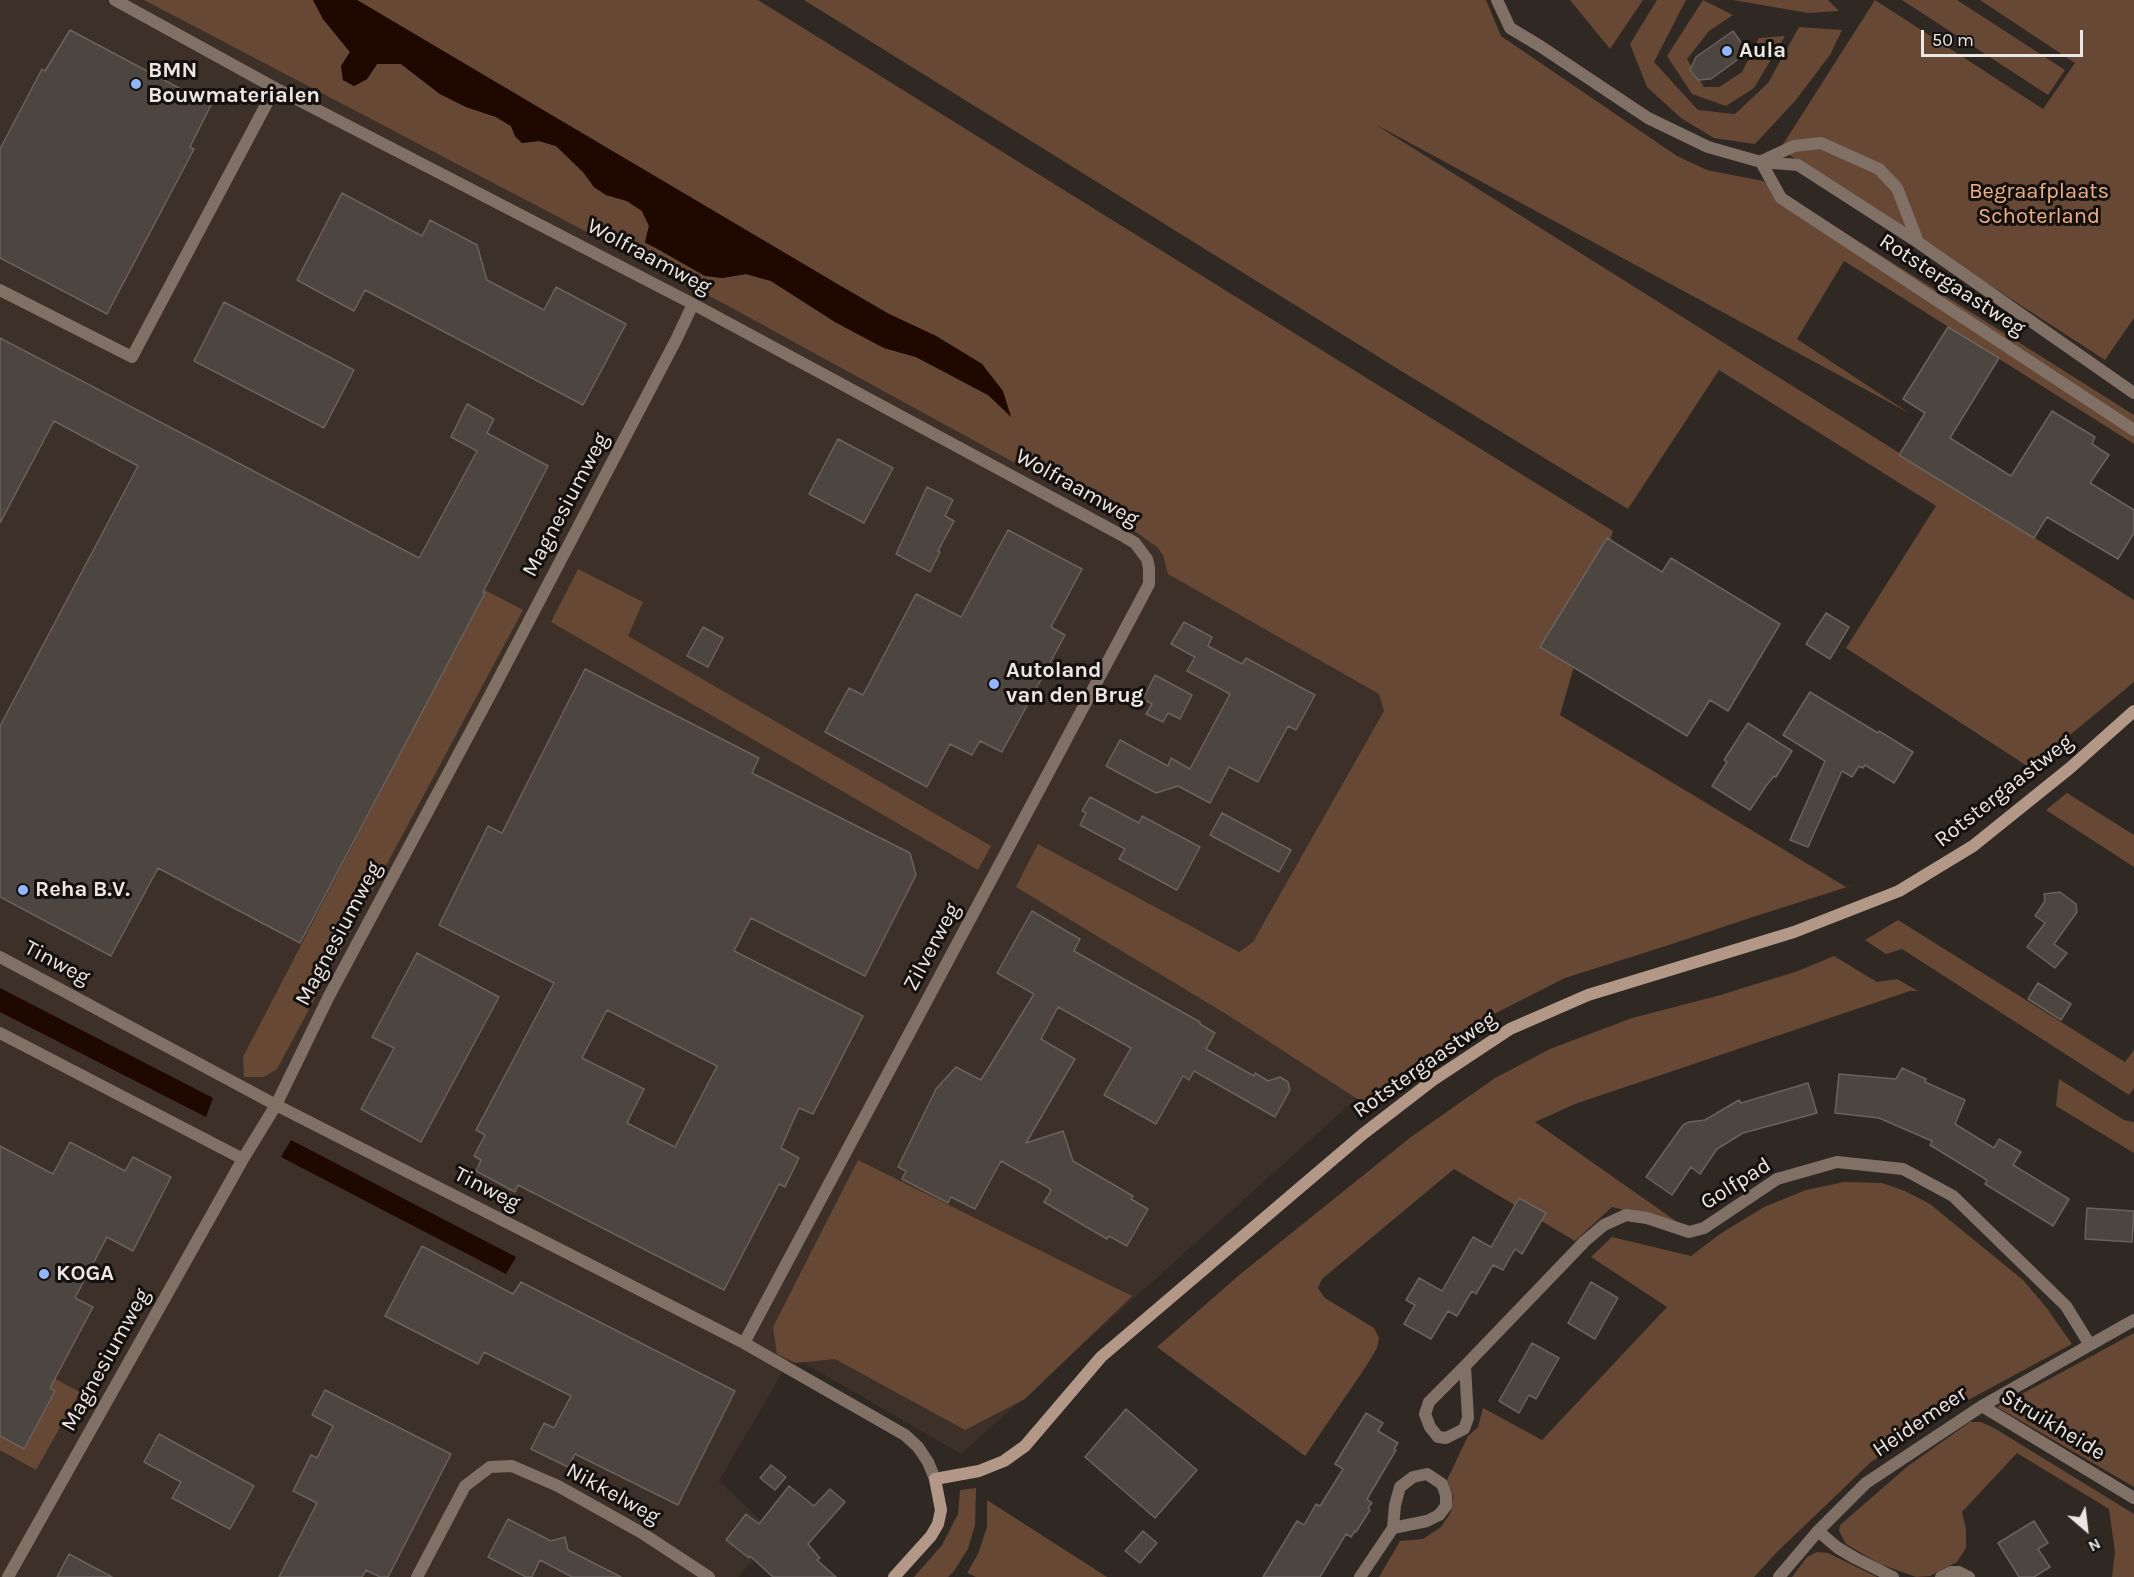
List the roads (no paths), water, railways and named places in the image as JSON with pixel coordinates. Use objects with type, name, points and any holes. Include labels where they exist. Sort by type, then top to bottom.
[{"type":"street","name":"Wolfraamweg","points":[[115,0],[275,88],[693,304],[1125,537],[1143,552],[1149,568]]},
{"type":"street","name":"Rotstergaastweg","points":[[1497,0],[1510,28],[1648,118],[1708,147],[1761,162],[1798,165],[1919,243],[2134,393]]},
{"type":"street","points":[[0,290],[132,357],[275,88]]},
{"type":"street","points":[[1761,162],[1794,146],[1821,143],[1879,169],[1897,188],[1919,243]]},
{"type":"street","name":"Rotstergaastweg","points":[[1761,162],[1781,198],[2134,430]]},
{"type":"street","name":"Magnesiumweg","points":[[8,1577],[243,1159],[276,1105],[329,996],[521,635],[693,304]]},
{"type":"street","name":"Zilverweg","points":[[744,1343],[1149,584],[1149,568]]},
{"type":"street","name":"Rotstergaastweg","points":[[935,1479],[979,1471],[1004,1461],[1025,1446],[1101,1357],[1363,1134],[1433,1080],[1510,1029],[1588,995],[1794,932],[1899,891],[1972,846],[2070,768],[2134,711]]},
{"type":"street","name":"Tinweg","points":[[0,957],[276,1105],[744,1343],[905,1435],[918,1447],[935,1479]]},
{"type":"street","points":[[0,1034],[243,1159]]},
{"type":"street","name":"Golfpad","points":[[1465,1366],[1468,1418],[1464,1429],[1446,1438],[1438,1437],[1430,1427],[1425,1414],[1429,1402],[1604,1225],[1626,1215],[1647,1218],[1689,1232],[1704,1228],[1777,1179],[1838,1162],[1903,1169],[1953,1196],[2066,1306],[2090,1345]]},
{"type":"street","name":"Heidemeer","points":[[1779,1577],[1818,1531],[1866,1483],[1982,1406],[2134,1320]]},
{"type":"street","name":"Struikheide","points":[[1982,1406],[2134,1498]]},
{"type":"street","name":"Nikkelweg","points":[[417,1577],[465,1486],[490,1467],[512,1466],[558,1486],[642,1533],[709,1577]]},
{"type":"street","points":[[1360,1577],[1393,1528],[1400,1487],[1413,1476],[1427,1474],[1442,1484],[1446,1495],[1446,1506],[1439,1515],[1427,1521],[1393,1528]]},
{"type":"street","points":[[894,1577],[932,1536],[938,1524],[941,1510],[935,1479]]},
{"type":"street","points":[[1818,1531],[1838,1548],[1893,1577]]},
{"type":"street","points":[[1941,1577],[1951,1572],[1959,1572],[1969,1577]]},
{"type":"place","name":"Aula","points":[[1727,51]]},
{"type":"place","name":"BMN Bouwmaterialen","points":[[136,84]]},
{"type":"place","name":"Autoland van den Brug","points":[[994,684]]},
{"type":"place","name":"Reha B.V.","points":[[23,890]]},
{"type":"place","name":"KOGA","points":[[44,1274]]},
{"type":"park label","name":"Begraafplaats Schoterland","points":[[2039,204]]}]
